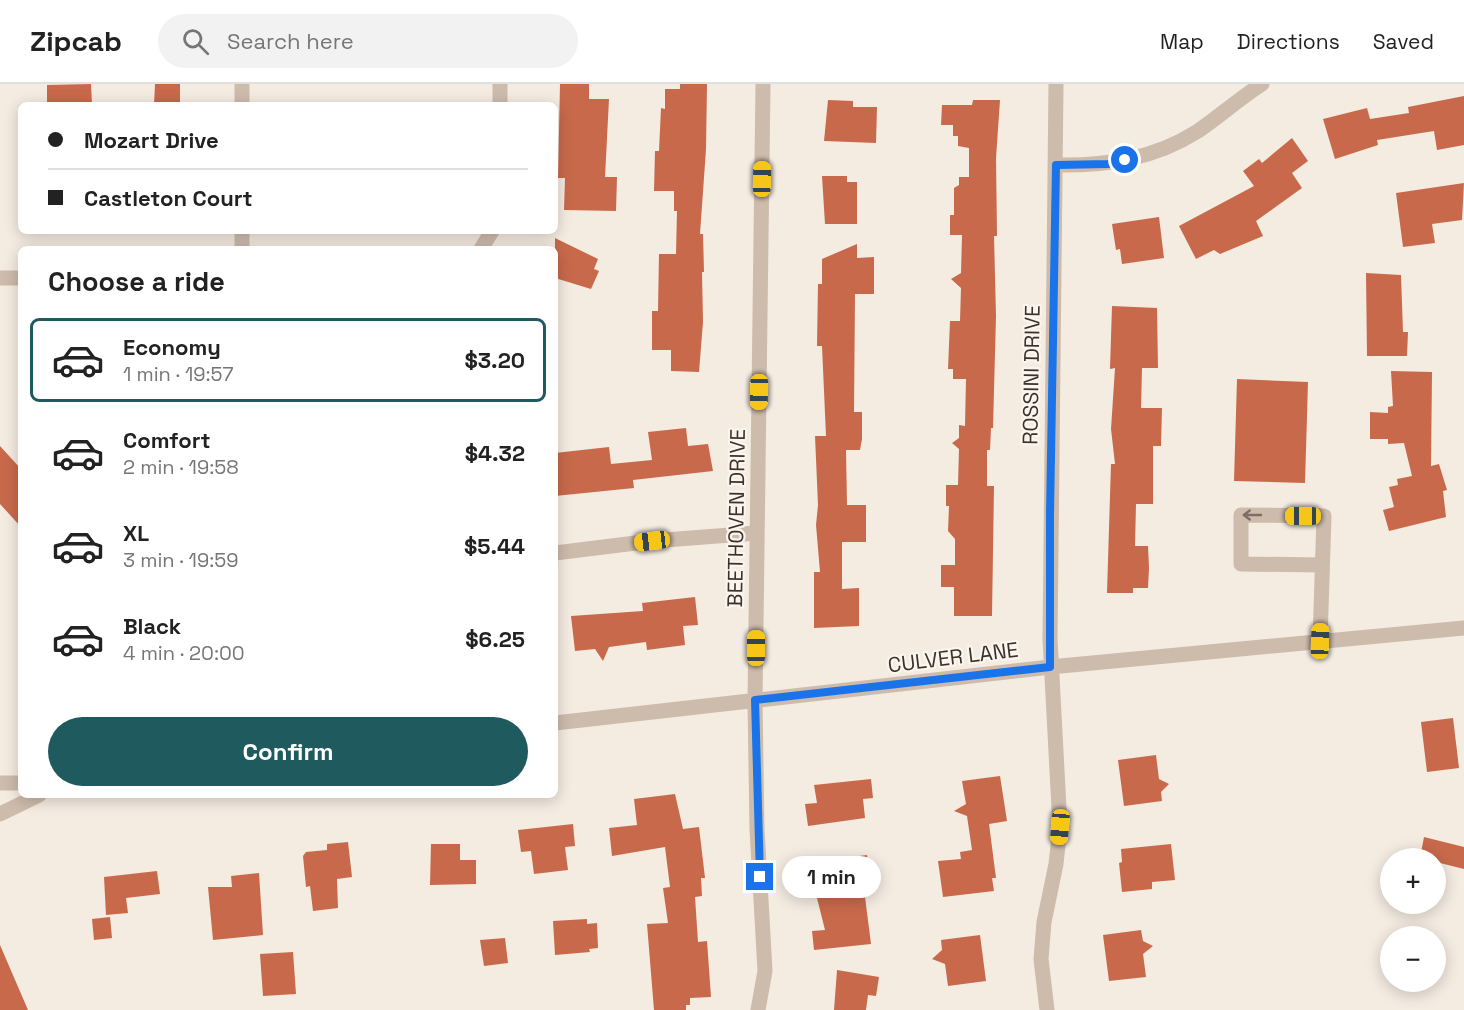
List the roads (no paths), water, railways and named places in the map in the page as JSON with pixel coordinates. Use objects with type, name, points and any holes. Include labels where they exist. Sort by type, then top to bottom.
[{"type":"street","points":[[242,84],[242,102]]},
{"type":"street","points":[[500,84],[500,102]]},
{"type":"street","name":"BEETHOVEN DRIVE","points":[[758,1010],[765,971],[757,829],[755,700],[763,84]]},
{"type":"street","name":"ROSSINI DRIVE","points":[[1047,1010],[1041,959],[1044,922],[1056,864],[1060,827],[1050,667],[1056,84]]},
{"type":"street","points":[[1056,165],[1108,164],[1142,157],[1168,147],[1198,131],[1262,84]]},
{"type":"street","points":[[0,278],[18,278]]},
{"type":"street","points":[[1320,641],[1324,516],[1242,515],[1241,564],[1322,565]]},
{"type":"street","points":[[558,553],[652,541],[756,533]]},
{"type":"street","name":"CULVER LANE","points":[[558,723],[1050,667],[1464,628]]},
{"type":"street","points":[[0,783],[18,783]]},
{"type":"street","points":[[0,814],[33,798]]}]
